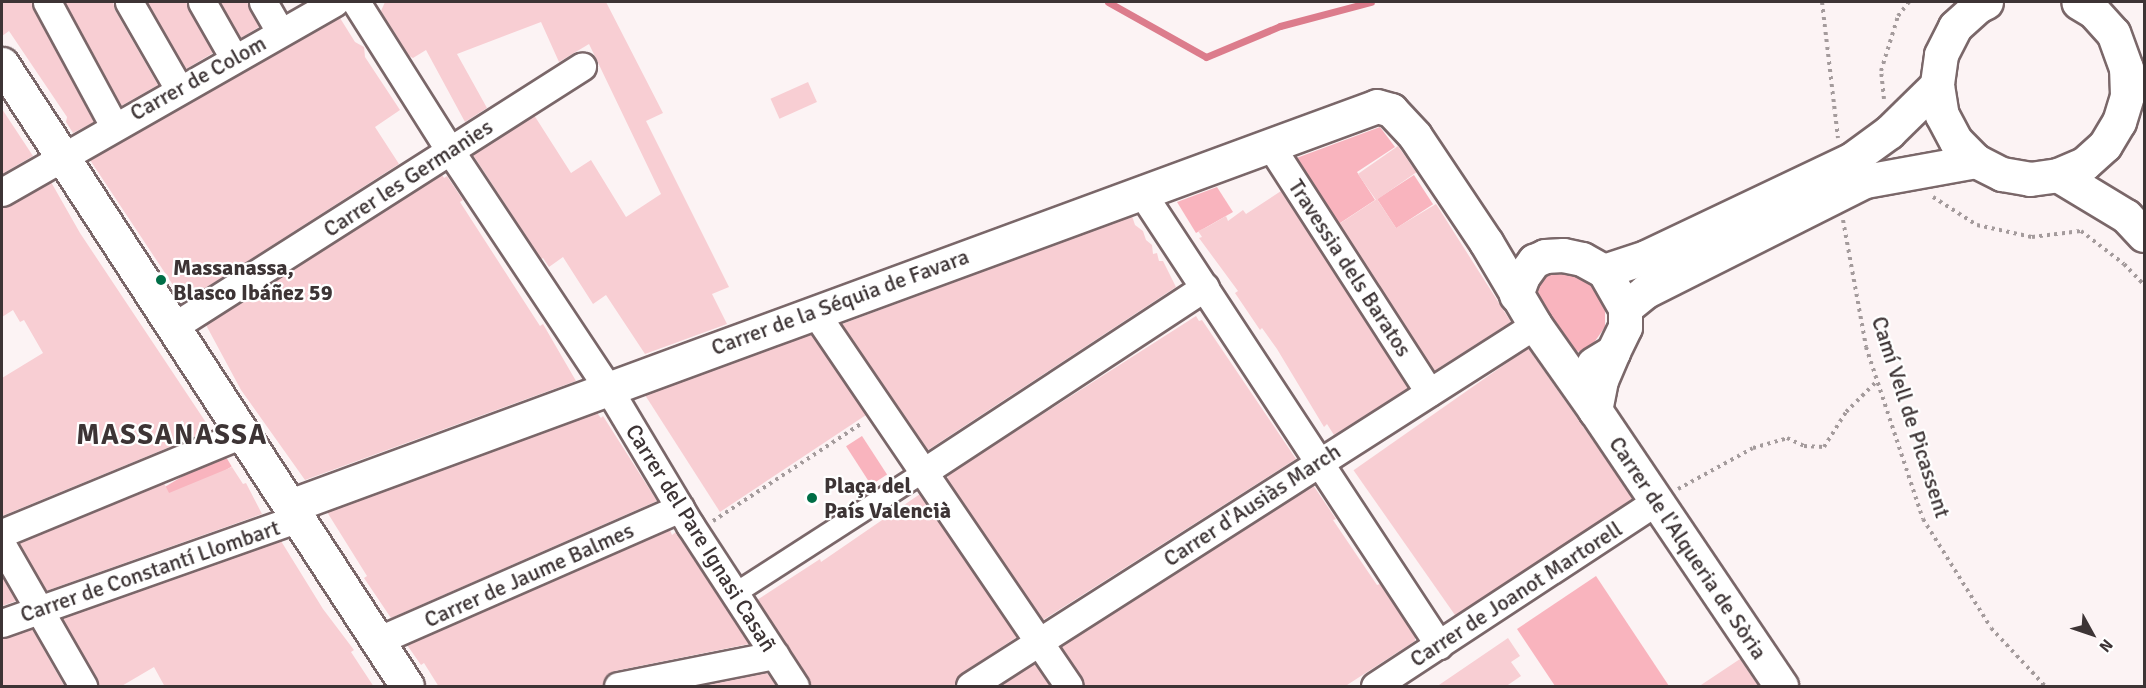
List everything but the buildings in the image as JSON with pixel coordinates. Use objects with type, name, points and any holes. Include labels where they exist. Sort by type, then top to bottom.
[{"type":"street","points":[[47,2],[114,126]]},
{"type":"street","points":[[129,2],[179,89]]},
{"type":"street","points":[[202,2],[234,58]]},
{"type":"street","points":[[263,2],[280,32]]},
{"type":"street","name":"Carrer del Pare Ignasi Casañ","points":[[356,2],[451,152],[608,388],[685,517],[795,687]]},
{"type":"street","points":[[1981,3],[1955,27],[1941,55],[1937,86],[1942,115],[1956,141],[1976,161],[2002,174],[2030,179],[2058,176],[2084,164],[2105,145],[2119,122],[2127,94],[2126,68],[2113,33],[2093,11],[2078,2]]},
{"type":"street","name":"Carrer de Colom","points":[[2,192],[326,4]]},
{"type":"street","points":[[2,64],[407,687]]},
{"type":"street","name":"Carrer les Germanies","points":[[173,327],[451,152],[582,66]]},
{"type":"street","points":[[1625,308],[1646,291],[1840,179],[1937,86]]},
{"type":"street","points":[[2127,94],[2145,126]]},
{"type":"street","name":"Carrer de la Séquia de Favara","points":[[294,512],[608,388],[1362,110],[1377,106],[1391,110]]},
{"type":"street","name":"Carrer de l'Alqueria de Sòria","points":[[1391,110],[1415,136],[1486,242],[1535,325],[1782,687]]},
{"type":"street","name":"Travessia dels Baratos","points":[[1270,145],[1429,392]]},
{"type":"street","points":[[1604,271],[1840,179],[1865,180],[1976,161]]},
{"type":"street","points":[[2058,176],[2126,216],[2145,235]]},
{"type":"street","points":[[1142,193],[1438,645]]},
{"type":"street","points":[[1486,242],[1510,254],[1534,261]]},
{"type":"street","points":[[1516,295],[1523,276],[1534,261],[1545,256],[1563,255],[1582,259],[1604,271],[1625,308],[1625,327],[1601,380],[1595,410]]},
{"type":"street","points":[[736,593],[1205,287]]},
{"type":"street","points":[[814,311],[925,471],[1069,687]]},
{"type":"street","name":"Carrer d'Ausiàs March","points":[[970,687],[1535,325]]},
{"type":"street","points":[[1562,363],[1587,366],[1613,352]]},
{"type":"street","points":[[2,533],[242,434]]},
{"type":"street","name":"Carrer de Joanot Martorell","points":[[1375,687],[1657,501]]},
{"type":"street","name":"Carrer de Constantí Llombart","points":[[2,623],[294,512]]},
{"type":"street","name":"Carrer de Jaume Balmes","points":[[377,641],[685,517]]},
{"type":"street","points":[[2,545],[83,687]]},
{"type":"street","points":[[618,687],[775,655]]},
{"type":"path","name":"Camí Vell de Picassent","points":[[1822,2],[1840,179],[1866,347],[1877,381],[1923,519],[1991,628],[2045,687]]},
{"type":"path","points":[[1657,501],[1753,448],[1787,438],[1804,446],[1824,447],[1846,412],[1877,381]]},
{"type":"path","points":[[685,517],[704,527],[883,410]]},
{"type":"shaded area","points":[[1380,127],[1395,147],[1357,172],[1375,200],[1337,225],[1291,160]]},
{"type":"shaded area","points":[[1414,175],[1433,204],[1396,228],[1377,199]]},
{"type":"shaded area","points":[[1217,187],[1233,212],[1196,233],[1177,202]]},
{"type":"shaded area","points":[[1563,269],[1590,279],[1605,306],[1605,327],[1588,351],[1573,352],[1566,349],[1533,290],[1546,271]]},
{"type":"shaded area","points":[[862,436],[887,475],[871,485],[846,446]]},
{"type":"shaded area","points":[[223,452],[232,467],[173,502],[165,487]]},
{"type":"shaded area","points":[[1596,576],[1669,686],[1555,686],[1517,629]]},
{"type":"waterway","points":[[1108,2],[1206,57],[1280,26],[1371,2]]},
{"type":"place","name":"Massanassa, Blasco Ibáñez 59","points":[[161,280]]},
{"type":"place","name":"Plaça del País Valencià","points":[[812,498]]},
{"type":"district","name":"MASSANASSA","points":[[172,435]]}]
